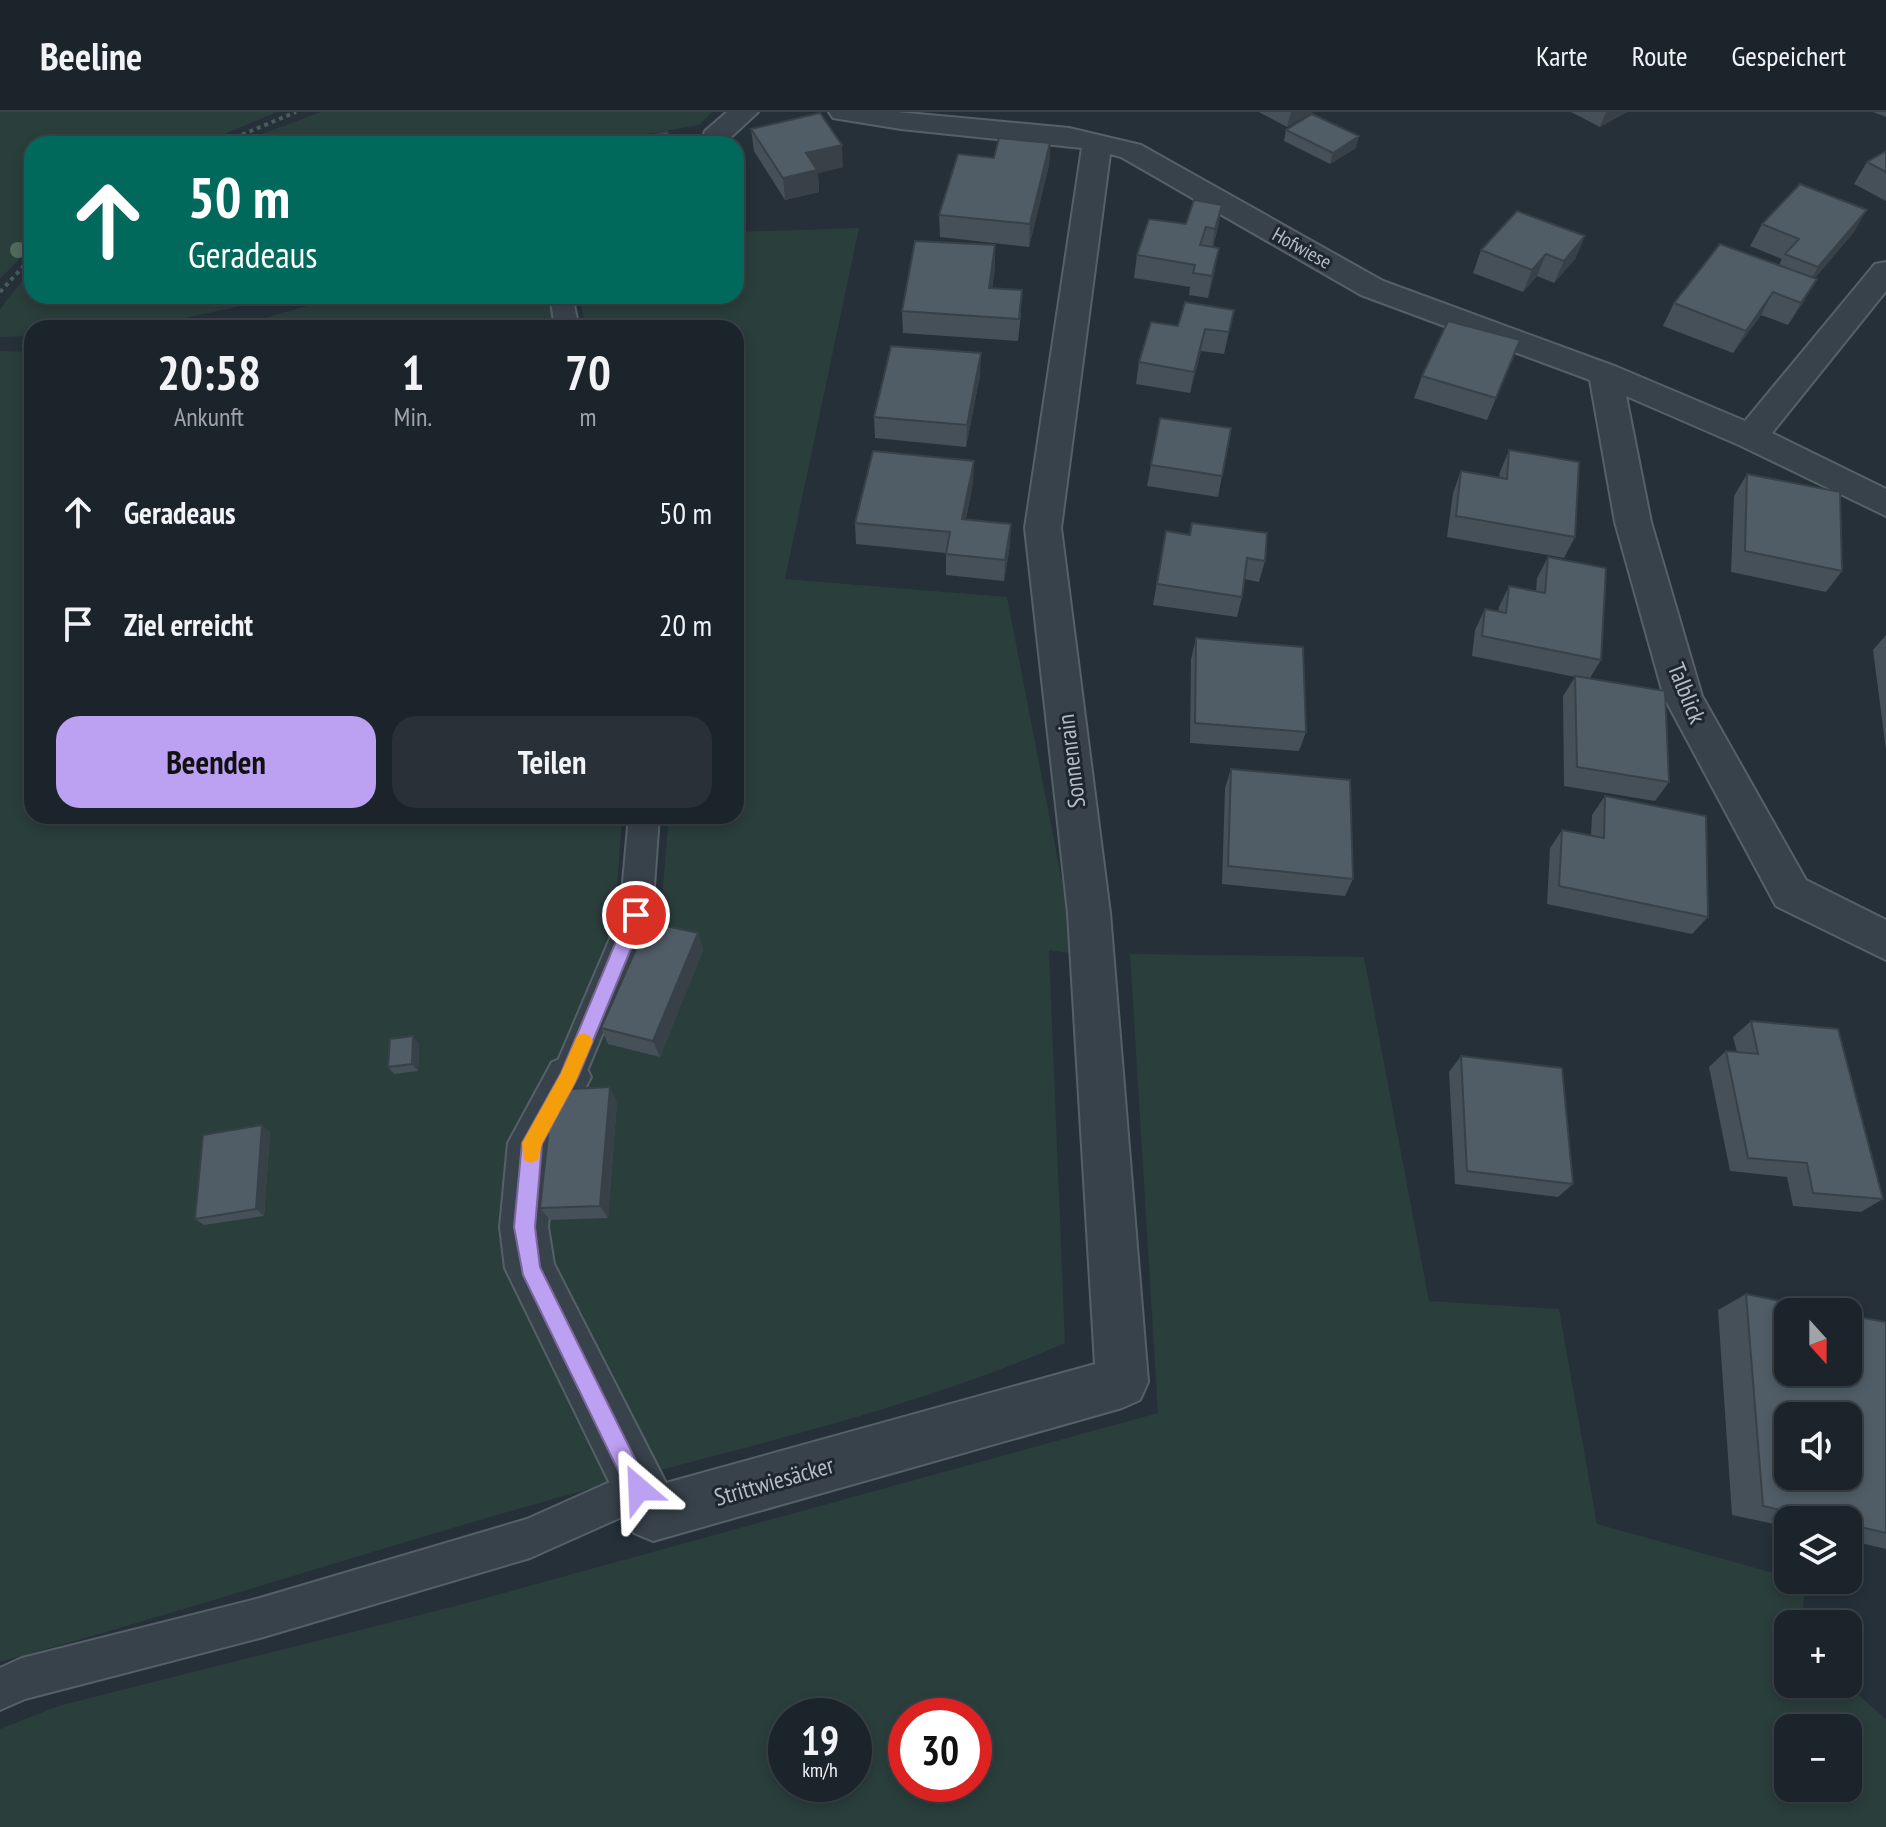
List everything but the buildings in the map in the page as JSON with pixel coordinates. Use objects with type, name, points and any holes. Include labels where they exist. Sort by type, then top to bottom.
[{"type":"street","points":[[716,136],[744,112]]},
{"type":"street","name":"Hofwiese","points":[[843,112],[901,121],[1088,132],[1131,151],[1372,288],[1605,374],[1751,437],[1886,504]]},
{"type":"street","name":"Sonnenrain","points":[[1088,132],[1043,528],[1089,913],[1122,1382]]},
{"type":"street","points":[[1751,437],[1886,271]]},
{"type":"street","name":"Talblick","points":[[1605,374],[1633,522],[1683,697],[1791,893],[1885,944]]},
{"type":"street","name":"Strittwiesäcker","points":[[568,1077],[532,1143],[524,1227],[530,1268],[653,1514],[1122,1382]]},
{"type":"lane","points":[[568,1077],[636,915],[643,824]]},
{"type":"lane","points":[[0,1689],[22,1679],[260,1618],[530,1538],[639,1489]]},
{"type":"path","points":[[239,136],[296,112]]},
{"type":"path","points":[[0,292],[24,266]]},
{"type":"green space","points":[[0,112],[277,112],[220,136],[24,136],[24,254],[0,279]]},
{"type":"green space","points":[[321,112],[712,112],[699,125],[635,136],[256,136]]},
{"type":"green space","points":[[859,228],[785,579],[1007,597],[1076,954],[1049,950],[1065,1343],[1004,1368],[878,1411],[487,1518],[0,1662],[0,351],[24,352],[24,824],[621,824],[617,890],[662,896],[668,824],[744,824],[744,320],[584,320],[581,304],[744,304],[744,232]]},
{"type":"green space","points":[[24,278],[24,304],[250,304],[175,320],[24,320],[24,336],[0,337],[0,309]]},
{"type":"green space","points":[[314,304],[552,304],[555,320],[258,320]]},
{"type":"green space","points":[[1130,954],[1364,957],[1429,1301],[1559,1309],[1597,1524],[1774,1573],[1774,1594],[1804,1594],[1803,1610],[1774,1610],[1774,1698],[1862,1698],[1886,1719],[1886,1827],[0,1827],[0,1729],[58,1706],[467,1603],[1158,1413]]},
{"type":"slow traffic","points":[[531,1154],[532,1143],[568,1077],[583,1041]]},
{"type":"route","points":[[636,915],[568,1077],[532,1143],[524,1227],[530,1268],[639,1489]]}]
